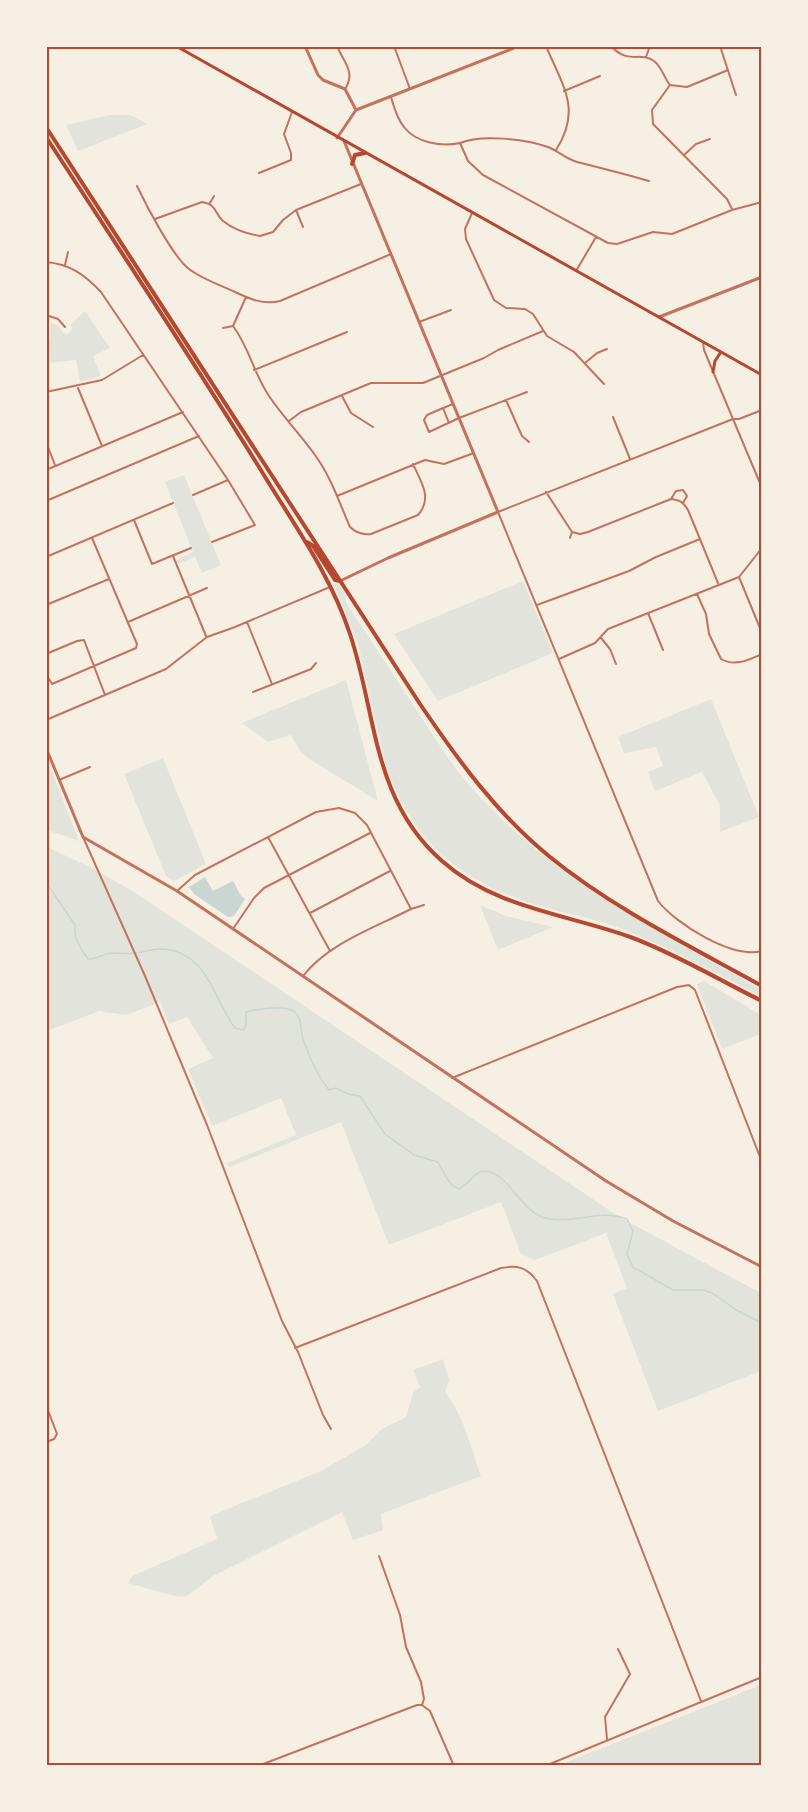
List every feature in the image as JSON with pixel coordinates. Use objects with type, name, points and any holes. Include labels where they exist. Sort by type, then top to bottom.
[{"type":"main road","points":[[176,46],[762,375]]},
{"type":"main road","points":[[46,127],[445,741],[488,797],[554,860],[604,896],[762,986]]},
{"type":"main road","points":[[46,137],[208,387],[331,586],[355,650],[377,748],[388,783],[405,818],[436,856],[462,877],[487,892],[524,906],[633,938],[762,1001]]},
{"type":"main road","points":[[352,164],[355,155],[365,153]]},
{"type":"main road","points":[[713,372],[715,361],[721,352]]},
{"type":"main road","points":[[304,540],[313,546],[335,580],[340,581]]},
{"type":"street","points":[[304,46],[318,75],[323,80],[345,89],[356,110]]},
{"type":"street","points":[[337,46],[351,73],[345,89]]},
{"type":"street","points":[[394,46],[411,89]]},
{"type":"street","points":[[338,138],[348,118],[356,110],[519,46]]},
{"type":"street","points":[[546,46],[569,108],[569,121],[556,151]]},
{"type":"street","points":[[611,46],[622,56],[646,57],[659,66],[670,85]]},
{"type":"street","points":[[646,57],[650,46]]},
{"type":"street","points":[[720,46],[736,94]]},
{"type":"street","points":[[670,85],[687,87],[728,70]]},
{"type":"street","points":[[564,91],[600,76]]},
{"type":"street","points":[[670,85],[652,110],[651,120],[655,128],[727,199],[732,210]]},
{"type":"street","points":[[391,97],[401,122],[407,130],[429,143],[440,145],[489,137],[537,144],[577,162],[649,181]]},
{"type":"street","points":[[259,173],[291,160],[291,153],[284,134],[292,112]]},
{"type":"street","points":[[278,134],[284,134]]},
{"type":"street","points":[[684,155],[696,144],[710,139]]},
{"type":"street","points":[[344,141],[658,901],[674,918],[727,949],[754,953],[762,951]]},
{"type":"street","points":[[460,143],[468,161],[483,175],[608,243],[617,244],[653,232],[672,234],[732,210],[762,202]]},
{"type":"street","points":[[155,219],[196,203],[210,203],[227,224],[260,236],[273,232],[296,210],[361,184]]},
{"type":"street","points":[[137,186],[186,267],[246,297],[263,302],[280,301],[390,254]]},
{"type":"street","points":[[210,203],[214,196]]},
{"type":"street","points":[[296,210],[303,226]]},
{"type":"street","points":[[472,213],[465,229],[466,239],[491,296],[506,308],[529,311],[554,342],[571,349],[604,384]]},
{"type":"street","points":[[576,271],[596,237]]},
{"type":"street","points":[[64,265],[68,252]]},
{"type":"street","points":[[46,262],[64,265],[79,271],[101,292],[199,436],[255,525],[212,542]]},
{"type":"street","points":[[659,317],[762,278]]},
{"type":"street","points":[[233,326],[246,297]]},
{"type":"street","points":[[419,322],[452,310]]},
{"type":"street","points":[[46,315],[58,319],[65,327]]},
{"type":"street","points":[[223,328],[233,326]]},
{"type":"street","points":[[233,326],[270,398],[316,456],[328,475],[354,531],[366,535],[379,532],[418,515],[424,507],[426,493],[413,464]]},
{"type":"street","points":[[289,421],[301,412],[371,383],[418,384],[543,331]]},
{"type":"street","points":[[254,370],[347,332]]},
{"type":"street","points":[[704,342],[704,350],[762,488]]},
{"type":"street","points":[[585,363],[597,352],[607,349]]},
{"type":"street","points":[[46,392],[77,387],[108,377],[143,354]]},
{"type":"street","points":[[77,387],[102,446]]},
{"type":"street","points":[[453,404],[424,418],[429,432],[527,392]]},
{"type":"street","points":[[342,396],[351,413],[373,427]]},
{"type":"street","points":[[506,400],[522,436],[529,442]]},
{"type":"street","points":[[443,408],[449,423]]},
{"type":"street","points":[[340,581],[388,558],[546,492],[733,419],[762,410]]},
{"type":"street","points":[[46,470],[183,412]]},
{"type":"street","points":[[613,417],[630,459]]},
{"type":"street","points":[[46,501],[199,436]]},
{"type":"street","points":[[46,442],[56,466]]},
{"type":"street","points":[[337,495],[425,460],[444,464],[474,453]]},
{"type":"street","points":[[193,495],[228,480]]},
{"type":"street","points":[[671,499],[676,491],[682,490],[687,496],[683,503]]},
{"type":"street","points":[[546,492],[572,532],[580,534],[671,499],[679,500],[688,510],[719,585]]},
{"type":"street","points":[[46,558],[173,503]]},
{"type":"street","points":[[134,520],[152,564],[191,548]]},
{"type":"street","points":[[570,538],[572,532]]},
{"type":"street","points":[[46,674],[52,684],[94,668],[136,648],[137,644],[92,538]]},
{"type":"street","points":[[537,605],[629,571],[700,539]]},
{"type":"street","points":[[559,659],[591,645],[608,630],[739,577],[762,548]]},
{"type":"street","points":[[173,556],[207,637]]},
{"type":"street","points":[[739,577],[762,633]]},
{"type":"street","points":[[46,605],[110,579]]},
{"type":"street","points":[[46,720],[166,669],[207,637],[331,586]]},
{"type":"street","points":[[128,622],[207,588]]},
{"type":"street","points":[[697,594],[706,614],[707,628],[713,644],[718,654],[726,662],[737,663],[762,654]]},
{"type":"street","points":[[648,613],[663,650]]},
{"type":"street","points":[[247,622],[273,684]]},
{"type":"street","points":[[601,638],[610,649],[616,664]]},
{"type":"street","points":[[46,654],[84,640],[105,695]]},
{"type":"street","points":[[253,692],[310,669],[316,663]]},
{"type":"street","points":[[46,748],[133,947],[207,1125],[295,1348],[331,1429]]},
{"type":"street","points":[[59,780],[90,767]]},
{"type":"street","points":[[177,891],[195,875],[316,812],[332,808],[347,809],[362,819],[411,909]]},
{"type":"street","points":[[233,929],[259,892],[370,832]]},
{"type":"street","points":[[83,837],[177,891],[630,1196],[762,1267]]},
{"type":"street","points":[[268,837],[330,951]]},
{"type":"street","points":[[310,913],[390,870]]},
{"type":"street","points":[[303,976],[317,959],[330,951],[411,909],[424,905]]},
{"type":"street","points":[[452,1078],[677,987],[689,985],[694,990],[762,1162]]},
{"type":"street","points":[[295,1348],[501,1268],[513,1266],[524,1268],[531,1273],[537,1281],[701,1701]]},
{"type":"street","points":[[46,1405],[57,1430],[56,1437],[46,1442]]},
{"type":"street","points":[[379,1556],[400,1616],[406,1647],[421,1682],[424,1699],[422,1705]]},
{"type":"street","points":[[607,1739],[605,1717],[630,1674],[618,1649]]},
{"type":"street","points":[[545,1766],[762,1677]]},
{"type":"street","points":[[258,1766],[411,1707],[422,1705]]},
{"type":"street","points":[[422,1705],[433,1716],[454,1766]]},
{"type":"shaded area","points":[[110,115],[130,115],[148,124],[78,151],[66,125]]},
{"type":"shaded area","points":[[85,311],[110,348],[93,356],[101,376],[80,382],[76,360],[47,363],[51,322],[59,326],[63,333],[68,334],[72,329],[71,324]]},
{"type":"shaded area","points":[[184,475],[221,565],[202,573],[195,557],[178,564],[176,560],[193,552],[165,482]]},
{"type":"shaded area","points":[[523,581],[553,653],[438,701],[394,634]]},
{"type":"shaded area","points":[[334,584],[338,584],[347,597],[345,601],[448,758],[479,797],[514,831],[592,891],[761,990],[761,996],[636,934],[533,904],[482,883],[461,870],[442,854],[424,836],[410,816],[386,766],[358,644]]},
{"type":"shaded area","points":[[346,680],[378,801],[309,759],[300,751],[291,735],[268,742],[242,723]]},
{"type":"shaded area","points":[[711,699],[759,817],[720,832],[720,805],[702,772],[655,791],[648,772],[663,766],[656,747],[624,753],[618,737]]},
{"type":"shaded area","points":[[163,758],[206,864],[174,881],[166,876],[124,774]]},
{"type":"shaded area","points":[[47,760],[79,841],[47,830]]},
{"type":"shaded area","points":[[47,847],[92,868],[134,892],[621,1218],[761,1293],[761,1371],[658,1411],[613,1294],[627,1288],[606,1233],[535,1260],[521,1254],[501,1202],[389,1245],[341,1122],[229,1167],[227,1163],[296,1135],[281,1098],[212,1126],[188,1069],[213,1058],[187,1017],[169,1024],[160,1002],[126,1015],[99,1011],[47,1031]]},
{"type":"shaded area","points":[[205,877],[213,891],[233,881],[245,899],[234,916],[228,917],[194,894],[189,887]]},
{"type":"shaded area","points":[[480,905],[506,916],[553,927],[498,950]]},
{"type":"shaded area","points":[[704,981],[761,1015],[761,1037],[758,1035],[722,1049],[697,984]]},
{"type":"shaded area","points":[[443,1359],[449,1380],[445,1392],[462,1422],[481,1476],[381,1514],[383,1530],[353,1540],[342,1512],[213,1576],[186,1597],[174,1596],[128,1583],[132,1576],[217,1539],[210,1516],[321,1471],[366,1445],[382,1429],[406,1417],[413,1393],[420,1387],[413,1370]]},
{"type":"shaded area","points":[[761,1685],[761,1765],[559,1765]]},
{"type":"waterway","points":[[46,882],[75,925],[78,943],[88,959],[110,953],[134,953],[154,949],[176,951],[199,967],[235,1028],[244,1030],[246,1012],[280,1008],[292,1010],[300,1019],[302,1036],[311,1059],[329,1090],[336,1088],[348,1094],[360,1096],[385,1134],[414,1155],[438,1162],[453,1186],[459,1189],[478,1173],[490,1172],[506,1183],[527,1207],[545,1218],[566,1220],[607,1215],[627,1219],[633,1231],[627,1254],[633,1267],[673,1290],[703,1290],[712,1293],[738,1311],[762,1323]]}]
